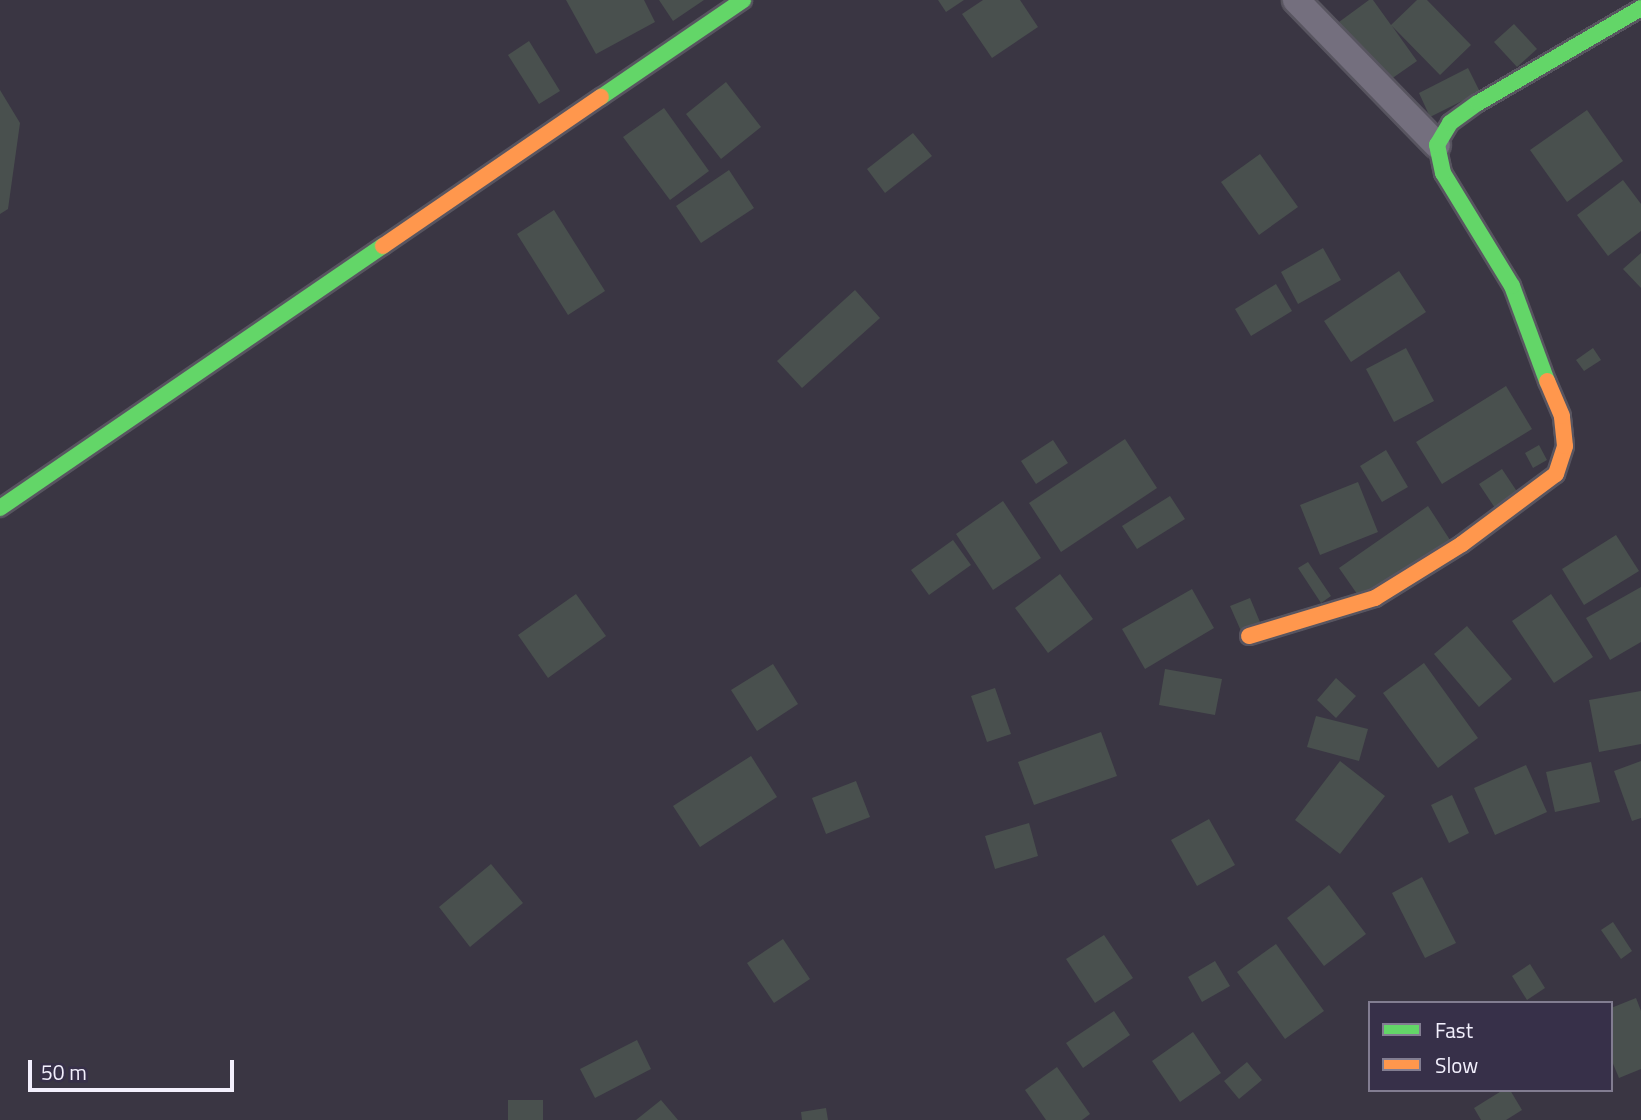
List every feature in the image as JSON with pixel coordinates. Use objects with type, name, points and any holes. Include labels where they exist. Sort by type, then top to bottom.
[{"type":"street","points":[[0,508],[743,0]]},
{"type":"street","points":[[1249,636],[1375,598],[1462,544],[1556,474],[1565,446],[1562,416],[1534,352],[1512,286],[1443,173],[1437,145],[1296,0]]},
{"type":"street","points":[[1437,145],[1450,123],[1478,103],[1641,8]]},
{"type":"building","points":[[566,0],[644,0],[655,22],[596,54]]},
{"type":"building","points":[[659,0],[704,0],[673,21]]},
{"type":"building","points":[[938,0],[964,0],[946,12]]},
{"type":"building","points":[[983,0],[1020,0],[1038,27],[992,58],[962,14]]},
{"type":"building","points":[[1369,0],[1373,0],[1391,25],[1417,0],[1427,0],[1471,45],[1440,75],[1392,26],[1417,61],[1384,84],[1339,22]]},
{"type":"building","points":[[1514,24],[1537,49],[1517,67],[1494,42]]},
{"type":"building","points":[[529,41],[560,91],[539,104],[508,55]]},
{"type":"building","points":[[1468,68],[1480,92],[1430,117],[1419,93]]},
{"type":"building","points":[[726,82],[761,127],[721,159],[686,114]]},
{"type":"building","points":[[0,90],[20,123],[8,209],[0,214]]},
{"type":"building","points":[[664,108],[709,171],[670,200],[623,137]]},
{"type":"building","points":[[1587,110],[1623,161],[1567,202],[1530,150]]},
{"type":"building","points":[[913,133],[932,156],[885,193],[867,169]]},
{"type":"building","points":[[1260,154],[1298,207],[1259,235],[1221,182]]},
{"type":"building","points":[[729,170],[754,208],[701,243],[676,206]]},
{"type":"building","points":[[1623,180],[1641,204],[1641,231],[1608,256],[1577,215]]},
{"type":"building","points":[[554,210],[605,291],[568,315],[517,234]]},
{"type":"building","points":[[1323,248],[1341,280],[1298,304],[1281,272]]},
{"type":"building","points":[[1641,253],[1641,288],[1623,269]]},
{"type":"building","points":[[1399,271],[1426,312],[1351,362],[1324,321]]},
{"type":"building","points":[[1276,284],[1292,311],[1251,336],[1235,309]]},
{"type":"building","points":[[855,290],[880,318],[802,388],[777,361]]},
{"type":"building","points":[[1406,348],[1434,401],[1394,422],[1366,369]]},
{"type":"building","points":[[1593,348],[1601,360],[1584,371],[1576,360]]},
{"type":"building","points":[[1506,386],[1532,429],[1442,484],[1416,442]]},
{"type":"building","points":[[1125,439],[1157,488],[1061,552],[1029,503]]},
{"type":"building","points":[[1053,440],[1068,463],[1036,484],[1021,461]]},
{"type":"building","points":[[1539,445],[1547,460],[1533,468],[1525,453]]},
{"type":"building","points":[[1386,450],[1408,487],[1382,502],[1360,466]]},
{"type":"building","points":[[1502,469],[1518,493],[1495,508],[1479,484]]},
{"type":"building","points":[[1358,482],[1378,532],[1320,555],[1300,505]]},
{"type":"building","points":[[1170,496],[1185,519],[1137,549],[1122,526]]},
{"type":"building","points":[[1003,501],[1041,558],[993,590],[956,534]]},
{"type":"building","points":[[1428,506],[1450,540],[1362,601],[1339,568]]},
{"type":"building","points":[[1616,535],[1639,571],[1584,605],[1562,569]]},
{"type":"building","points":[[953,540],[971,565],[929,595],[911,570]]},
{"type":"building","points":[[1308,562],[1331,596],[1321,603],[1298,568]]},
{"type":"building","points":[[1060,574],[1093,619],[1048,653],[1015,608]]},
{"type":"building","points":[[1641,587],[1641,642],[1610,660],[1586,618]]},
{"type":"building","points":[[1192,589],[1214,628],[1145,669],[1122,629]]},
{"type":"building","points":[[576,594],[606,636],[548,678],[518,635]]},
{"type":"building","points":[[1551,594],[1593,657],[1554,683],[1512,621]]},
{"type":"building","points":[[1250,598],[1260,622],[1241,631],[1230,606]]},
{"type":"building","points":[[1467,626],[1512,679],[1479,707],[1434,654]]},
{"type":"building","points":[[1424,663],[1478,738],[1438,768],[1383,693]]},
{"type":"building","points":[[773,664],[798,704],[757,731],[731,690]]},
{"type":"building","points":[[1165,669],[1222,679],[1215,715],[1159,705]]},
{"type":"building","points":[[1336,678],[1356,696],[1336,718],[1317,700]]},
{"type":"building","points":[[995,688],[1011,734],[987,742],[971,696]]},
{"type":"building","points":[[1641,691],[1641,744],[1599,752],[1589,700]]},
{"type":"building","points":[[1316,716],[1368,729],[1359,761],[1307,747]]},
{"type":"building","points":[[1101,732],[1117,776],[1034,805],[1018,762]]},
{"type":"building","points":[[751,756],[777,797],[700,847],[673,806]]},
{"type":"building","points":[[1340,761],[1385,796],[1340,854],[1295,820]]},
{"type":"building","points":[[1641,761],[1641,818],[1632,821],[1614,771]]},
{"type":"building","points":[[1591,762],[1600,802],[1555,812],[1546,772]]},
{"type":"building","points":[[1526,765],[1547,812],[1495,835],[1474,788]]},
{"type":"building","points":[[856,781],[870,817],[826,834],[812,798]]},
{"type":"building","points":[[1452,795],[1469,833],[1449,843],[1431,805]]},
{"type":"building","points":[[1209,819],[1235,865],[1197,886],[1171,840]]},
{"type":"building","points":[[1029,823],[1038,856],[995,869],[985,836]]},
{"type":"building","points":[[491,864],[523,903],[470,947],[439,907]]},
{"type":"building","points":[[1422,877],[1456,943],[1425,958],[1392,893]]},
{"type":"building","points":[[1329,885],[1366,934],[1324,966],[1287,918]]},
{"type":"building","points":[[1613,922],[1632,951],[1621,959],[1601,930]]},
{"type":"building","points":[[1104,935],[1133,978],[1095,1003],[1066,959]]},
{"type":"building","points":[[783,939],[810,979],[774,1003],[747,963]]},
{"type":"building","points":[[1276,944],[1324,1011],[1285,1039],[1237,972]]},
{"type":"building","points":[[1215,961],[1230,986],[1202,1002],[1188,977]]},
{"type":"building","points":[[1530,964],[1545,988],[1527,1000],[1512,976]]},
{"type":"building","points":[[1636,998],[1641,1011],[1641,1069],[1619,1078],[1613,1064],[1613,1007]]},
{"type":"building","points":[[1114,1011],[1130,1035],[1083,1068],[1066,1043]]},
{"type":"building","points":[[1193,1032],[1221,1073],[1180,1102],[1152,1061]]},
{"type":"building","points":[[637,1040],[651,1069],[595,1098],[580,1069]]},
{"type":"building","points":[[1247,1062],[1262,1080],[1239,1099],[1224,1081]]},
{"type":"building","points":[[1057,1067],[1090,1114],[1082,1120],[1046,1120],[1025,1090]]},
{"type":"building","points":[[1500,1092],[1511,1092],[1522,1110],[1506,1120],[1481,1120],[1474,1108]]},
{"type":"building","points":[[508,1100],[543,1100],[543,1120],[508,1120]]},
{"type":"building","points":[[661,1100],[678,1120],[636,1120]]},
{"type":"building","points":[[826,1108],[828,1120],[802,1120],[801,1112]]},
{"type":"traffic: fast","points":[[601,97],[743,0]]},
{"type":"traffic: fast","points":[[1547,381],[1512,286],[1443,173],[1437,145],[1450,123],[1478,103],[1641,8]]},
{"type":"traffic: fast","points":[[0,508],[383,246]]},
{"type":"traffic: slow","points":[[383,246],[601,97]]},
{"type":"traffic: slow","points":[[1249,636],[1375,598],[1462,544],[1556,474],[1565,446],[1562,416],[1547,381]]}]
